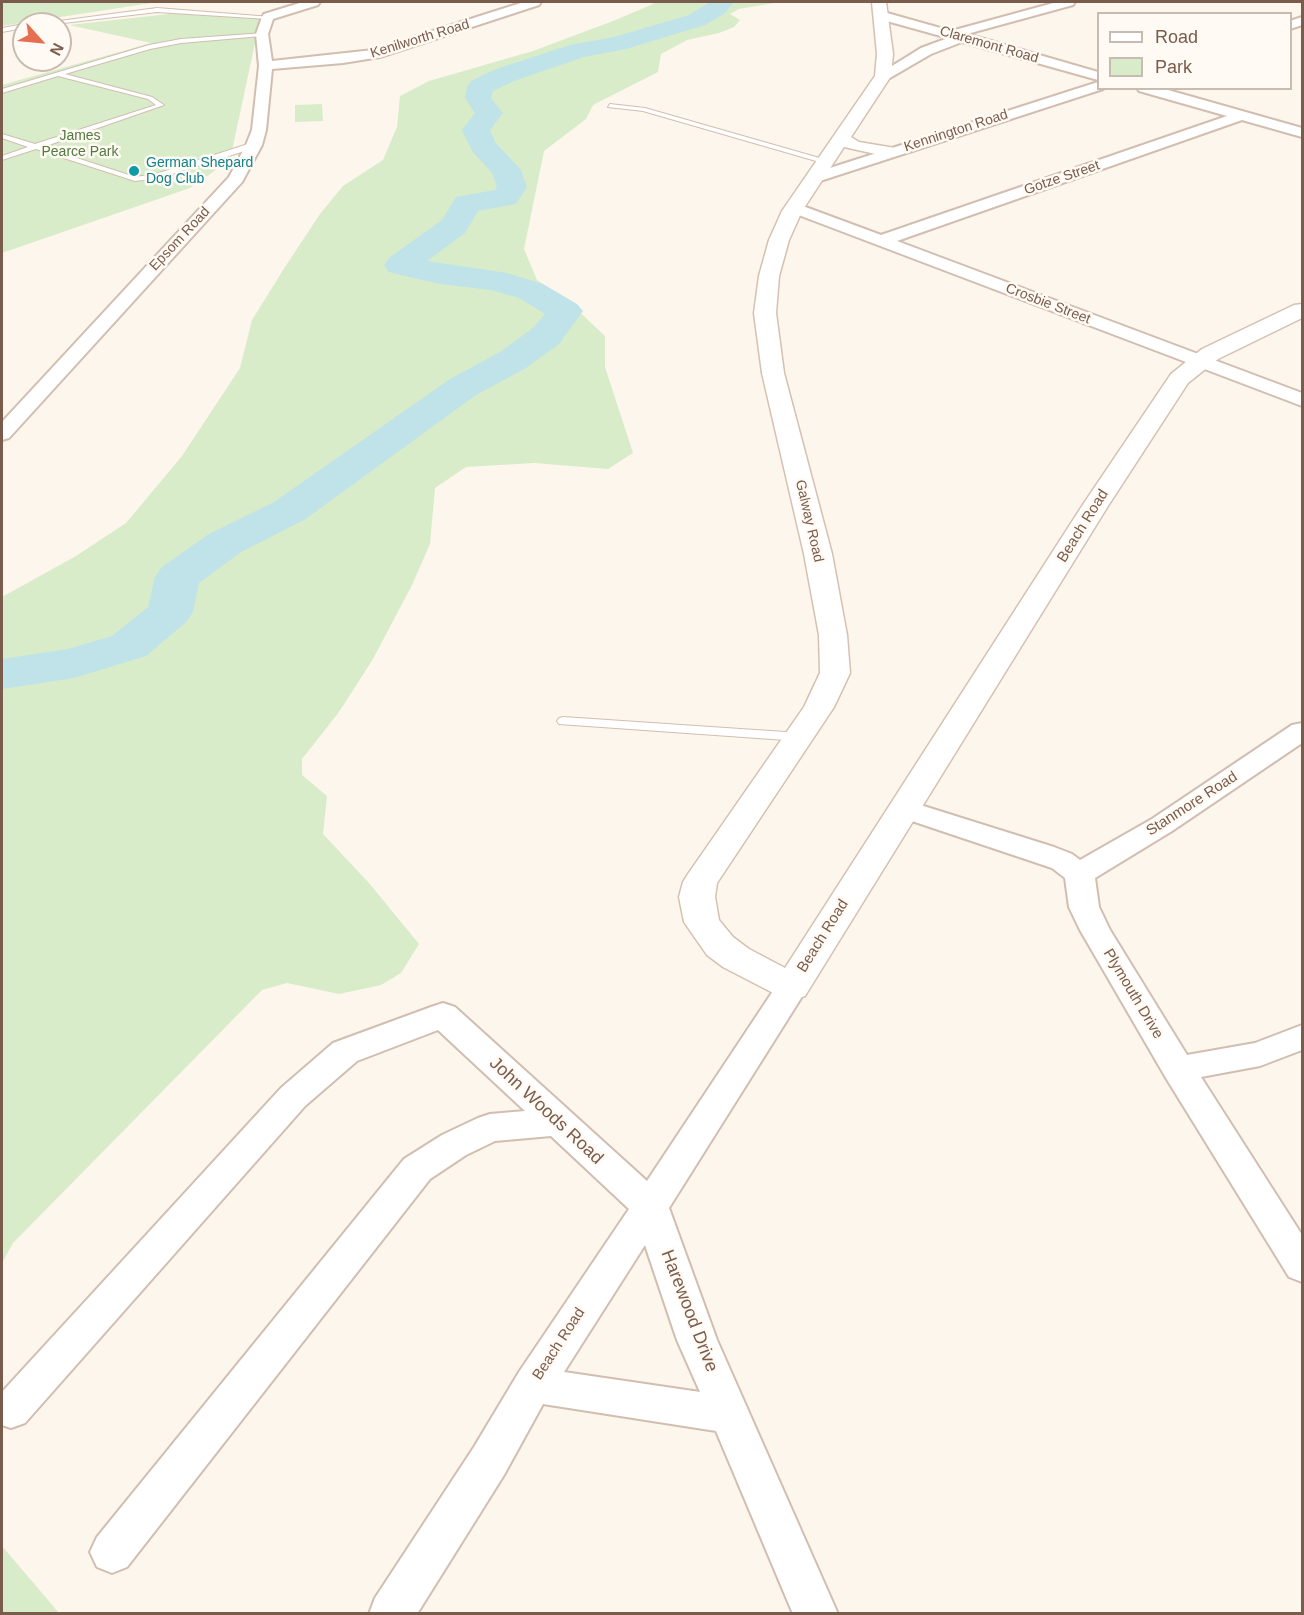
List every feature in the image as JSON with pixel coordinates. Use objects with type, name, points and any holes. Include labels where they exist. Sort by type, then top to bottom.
[{"type":"street","points":[[268,17],[314,2]]},
{"type":"street","name":"Kenilworth Road","points":[[266,66],[375,54],[535,2]]},
{"type":"street","points":[[883,76],[926,51],[958,36],[1069,2]]},
{"type":"street","points":[[879,8],[885,54],[883,76]]},
{"type":"street","name":"Claremont Road","points":[[879,8],[958,36],[1097,76]]},
{"type":"street","name":"Epsom Road","points":[[2,434],[236,179],[254,145],[264,101],[266,66],[262,34],[268,17]]},
{"type":"street","name":"Galway Road","points":[[792,987],[736,958],[720,946],[702,922],[697,897],[700,882],[800,737],[827,692],[835,673],[835,653],[818,554],[773,373],[766,328],[766,300],[772,262],[779,240],[794,208],[883,76]]},
{"type":"street","name":"Kennington Road","points":[[820,169],[890,152],[1097,86]]},
{"type":"street","points":[[1151,90],[1302,133]]},
{"type":"street","name":"Gotze Street","points":[[883,240],[1241,116]]},
{"type":"street","points":[[841,138],[854,146],[890,152]]},
{"type":"street","name":"Crosbie Street","points":[[794,208],[1302,400]]},
{"type":"street","name":"Beach Road","points":[[391,1614],[489,1461],[533,1385],[792,987],[1163,401],[1179,379],[1198,362],[1247,335],[1302,309]]},
{"type":"street","name":"Stanmore Road","points":[[1079,874],[1162,825],[1302,731]]},
{"type":"street","points":[[904,809],[1044,854],[1062,861],[1079,874]]},
{"type":"street","name":"Plymouth Drive","points":[[1079,874],[1084,907],[1095,930],[1178,1069],[1302,1266]]},
{"type":"street","name":"John Woods Road","points":[[11,1410],[293,1097],[345,1052],[443,1015],[650,1206]]},
{"type":"street","points":[[1178,1069],[1260,1054],[1302,1037]]},
{"type":"street","points":[[112,1552],[417,1169],[454,1145],[490,1128],[558,1122]]},
{"type":"street","name":"Harewood Drive","points":[[650,1206],[697,1340],[816,1614]]},
{"type":"street","points":[[533,1385],[730,1414]]},
{"type":"lane","points":[[72,20],[157,10],[268,17]]},
{"type":"lane","points":[[2,91],[149,47],[181,41],[262,34]]},
{"type":"lane","points":[[2,158],[161,105],[150,98],[57,74]]},
{"type":"lane","points":[[610,106],[643,109],[820,169]]},
{"type":"lane","points":[[2,136],[135,179],[157,176],[254,145]]},
{"type":"lane","points":[[563,721],[800,737]]},
{"type":"green space","points":[[2,2],[158,2],[72,15],[72,12],[12,12],[12,24],[2,26]]},
{"type":"green space","points":[[655,2],[780,2],[739,9],[730,14],[740,20],[734,27],[687,40],[661,54],[658,72],[593,105],[586,119],[544,151],[524,249],[537,280],[569,302],[605,336],[605,367],[633,453],[608,469],[534,463],[466,467],[435,488],[430,544],[412,585],[373,659],[339,712],[302,759],[302,775],[327,796],[323,834],[369,883],[419,944],[401,973],[381,985],[339,994],[287,983],[262,990],[13,1243],[2,1263],[2,597],[76,556],[126,523],[182,456],[240,368],[252,320],[320,214],[343,186],[383,160],[397,127],[400,96],[429,81],[533,51],[613,21]]},
{"type":"green space","name":"James Pearce Park","points":[[169,14],[261,15],[230,160],[190,188],[2,253],[2,85],[48,72],[72,72],[72,65],[151,43],[72,25]]},
{"type":"green space","points":[[322,104],[323,121],[295,122],[295,105]]},
{"type":"green space","points":[[2,1546],[59,1613],[2,1613]]},
{"type":"waterway","points":[[2,674],[74,663],[129,646],[170,612],[178,577],[225,543],[289,511],[463,387],[513,360],[546,336],[565,311],[531,291],[495,280],[440,274],[401,265],[454,226],[467,204],[505,197],[512,187],[506,170],[482,145],[476,130],[489,113],[478,98],[480,87],[505,75],[579,50],[617,44],[697,20],[716,9],[722,2]]},
{"type":"place","name":"German Shepard Dog Club","points":[[134,171]]}]
